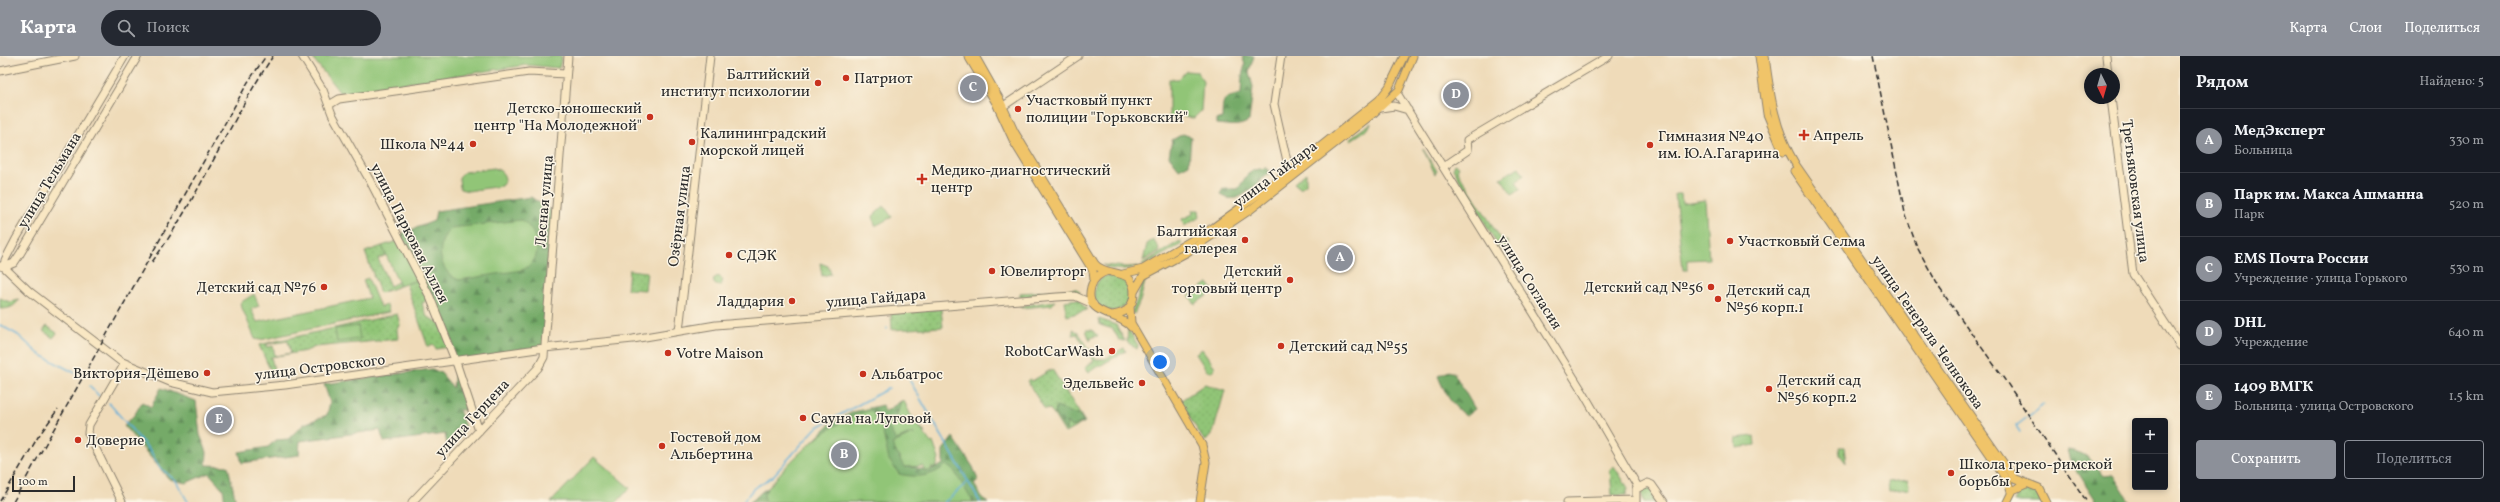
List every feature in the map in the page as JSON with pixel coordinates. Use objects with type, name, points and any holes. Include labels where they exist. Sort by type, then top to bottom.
[{"type":"main road","points":[[2,70],[75,56]]},
{"type":"main road","name":"улица Тельмана","points":[[2,267],[16,239],[125,56]]},
{"type":"main road","name":"улица Тельмана","points":[[2,267],[14,263],[20,254],[138,56]]},
{"type":"main road","name":"улица Парковая Аллея","points":[[302,56],[323,90],[328,105],[430,297],[479,431]]},
{"type":"main road","name":"Лесная улица","points":[[544,348],[557,215],[568,56]]},
{"type":"main road","name":"Озёрная улица","points":[[679,331],[710,56]]},
{"type":"main road","points":[[968,56],[1001,107],[1014,144],[1093,270],[1093,283],[1090,297],[1093,304],[1099,311],[1125,320],[1137,335]]},
{"type":"main road","points":[[975,56],[1014,131],[1095,264],[1108,271],[1123,274],[1130,280],[1134,292],[1130,306],[1130,321],[1202,445],[1206,462],[1200,502]]},
{"type":"main road","points":[[1001,107],[1078,56]]},
{"type":"main road","points":[[1281,56],[1274,104],[1287,161],[1292,168]]},
{"type":"main road","name":"улица Гайдара","points":[[1123,274],[1139,270],[1196,239],[1229,217],[1372,107],[1389,87],[1404,56]]},
{"type":"main road","name":"улица Гайдара","points":[[1134,292],[1143,276],[1186,253],[1250,210],[1381,108],[1397,93],[1413,56]]},
{"type":"main road","points":[[1443,167],[1468,150],[1467,140],[1609,56]]},
{"type":"main road","name":"улица Генерала Челнокова","points":[[1759,56],[1767,114],[1782,150],[1818,207],[2008,482],[2011,492]]},
{"type":"main road","name":"улица Генерала Челнокова","points":[[1765,56],[1774,116],[1789,155],[2014,478],[2039,488],[2046,502]]},
{"type":"main road","points":[[2106,56],[2107,68]]},
{"type":"main road","points":[[328,105],[339,99],[529,72],[566,74]]},
{"type":"main road","points":[[1389,87],[1397,93]]},
{"type":"main road","name":"улица Согласия","points":[[1397,93],[1584,394],[1638,487]]},
{"type":"main road","name":"Третьяковская улица","points":[[2112,104],[2133,274],[2180,346]]},
{"type":"main road","points":[[1381,108],[1394,106],[1408,110]]},
{"type":"main road","name":"улица Островского","points":[[2,267],[29,291],[125,363],[170,382],[199,390],[217,392],[285,385],[455,362],[544,348],[614,341],[679,331]]},
{"type":"main road","points":[[1093,283],[1108,271]]},
{"type":"main road","name":"улица Гайдара","points":[[1075,296],[1093,283]]},
{"type":"main road","name":"улица Гайдара","points":[[679,331],[743,323],[1075,296],[1093,304]]},
{"type":"main road","points":[[1109,315],[1120,314],[1130,306]]},
{"type":"main road","name":"улица Герцена","points":[[412,502],[540,365],[544,357],[544,348]]},
{"type":"main road","points":[[122,502],[88,433],[89,425],[125,363]]},
{"type":"main road","points":[[1567,502],[1636,501],[1638,487],[1646,483],[1652,486],[1664,502]]},
{"type":"main road","points":[[2007,502],[2011,492],[2016,487],[2026,484]]},
{"type":"green space","points":[[311,56],[562,56],[559,68],[527,65],[340,93]]},
{"type":"green space","points":[[1242,56],[1254,56],[1249,72],[1253,87],[1249,121],[1241,125],[1217,124],[1217,120],[1222,118],[1223,102],[1227,98],[1241,94],[1242,75],[1245,65]]},
{"type":"green space","points":[[1186,71],[1198,72],[1203,82],[1201,111],[1194,118],[1184,117],[1179,113],[1177,119],[1169,118],[1169,79],[1179,79]]},
{"type":"green space","points":[[1371,123],[1368,129],[1351,140],[1350,138]]},
{"type":"green space","points":[[1183,134],[1191,137],[1189,164],[1179,169],[1169,156],[1172,140]]},
{"type":"green space","points":[[1423,149],[1437,171],[1435,174]]},
{"type":"green space","points":[[1455,164],[1459,166],[1457,170],[1503,242],[1507,240],[1508,246],[1500,249],[1453,169]]},
{"type":"green space","points":[[1519,167],[1524,175],[1516,181],[1521,189],[1512,194],[1501,178]]},
{"type":"green space","points":[[494,168],[501,171],[504,176],[505,181],[501,186],[468,191],[460,189],[459,177],[464,172]]},
{"type":"green space","points":[[1266,168],[1269,170],[1269,174],[1247,193],[1234,198],[1227,198],[1220,194],[1223,189],[1238,189],[1247,175],[1254,170]]},
{"type":"green space","points":[[1306,173],[1306,184],[1300,188],[1294,183]]},
{"type":"green space","points":[[1675,194],[1681,194],[1682,203],[1705,200],[1709,259],[1687,260],[1687,270],[1683,270]]},
{"type":"green space","points":[[531,197],[557,215],[544,348],[455,362],[435,308],[398,235],[434,221],[436,211]]},
{"type":"green space","points":[[884,206],[892,217],[875,226],[873,216]]},
{"type":"green space","points":[[1192,210],[1199,210],[1200,217],[1184,226],[1182,219],[1193,214]]},
{"type":"green space","points":[[521,220],[532,231],[537,246],[537,253],[529,266],[522,270],[459,280],[446,270],[441,256],[441,248],[442,241],[451,228]]},
{"type":"green space","points":[[400,240],[420,279],[400,286],[382,246]]},
{"type":"green space","points":[[1153,240],[1159,248],[1158,252],[1143,261],[1147,244]]},
{"type":"green space","points":[[1180,241],[1182,244],[1143,266],[1142,264]]},
{"type":"green space","points":[[382,246],[386,255],[378,259],[390,286],[398,282],[400,286],[380,293],[365,252]]},
{"type":"green space","points":[[820,263],[828,266],[831,274],[822,276]]},
{"type":"green space","points":[[1103,265],[1127,267],[1138,266],[1139,267],[1110,269]]},
{"type":"green space","points":[[629,270],[647,272],[645,290],[627,289]]},
{"type":"green space","points":[[1116,275],[1125,280],[1129,286],[1129,300],[1125,306],[1116,311],[1108,311],[1099,306],[1095,300],[1094,289],[1099,280],[1105,276]]},
{"type":"green space","points":[[716,277],[720,277],[722,281],[720,285],[716,285],[714,283],[714,279]]},
{"type":"green space","points":[[368,278],[380,307],[387,305],[389,312],[260,340],[255,339],[240,303],[254,294],[259,306],[251,309],[257,322],[369,298],[363,280]]},
{"type":"green space","points":[[1146,278],[1140,301],[1134,314],[1131,312]]},
{"type":"green space","points":[[420,279],[430,297],[422,304],[427,317],[440,323],[449,347],[436,349],[434,345],[428,347],[406,284]]},
{"type":"green space","points":[[1208,283],[1214,291],[1195,304],[1189,296]]},
{"type":"green space","points":[[1077,289],[1080,292],[1020,297],[1020,293]]},
{"type":"green space","points":[[0,298],[10,302],[19,300],[11,307],[0,309]]},
{"type":"green space","points":[[1078,299],[1087,310],[1067,316],[1064,301]]},
{"type":"green space","points":[[1055,301],[1052,305],[1022,308],[1019,306]]},
{"type":"green space","points":[[941,309],[943,327],[892,330],[891,313]]},
{"type":"green space","points":[[397,314],[400,324],[397,329],[398,339],[315,347],[306,351],[271,357],[275,374],[272,374],[259,345]],"holes":[[[288,341],[291,353],[275,356],[273,346],[267,347],[267,344]]]},
{"type":"green space","points":[[1099,319],[1116,325],[1125,341],[1119,340],[1113,329],[1100,325]]},
{"type":"green space","points":[[47,326],[57,333],[53,338],[43,331]]},
{"type":"green space","points":[[358,326],[360,339],[337,342],[335,329]]},
{"type":"green space","points":[[1128,329],[1138,345],[1137,349],[1127,342]]},
{"type":"green space","points":[[1073,330],[1078,332],[1096,359],[1105,359],[1124,348],[1126,351],[1089,372],[1085,367],[1094,361],[1077,334],[1073,335]]},
{"type":"green space","points":[[1086,330],[1092,330],[1098,336],[1092,337],[1090,341]]},
{"type":"green space","points":[[1202,349],[1215,367],[1212,372],[1207,371],[1196,354]]},
{"type":"green space","points":[[432,369],[441,373],[453,388],[455,372],[467,407],[465,411],[459,409],[465,428],[459,438],[448,449],[445,434],[384,442],[380,430],[300,441],[299,455],[242,463],[239,452],[268,447],[276,440],[288,439],[304,424],[327,415],[330,402],[324,384]]},
{"type":"green space","points":[[1052,369],[1085,422],[1065,433],[1050,409],[1045,410],[1027,381],[1029,379],[1032,381]]},
{"type":"green space","points":[[1449,371],[1454,373],[1475,409],[1466,416],[1449,398],[1438,376]]},
{"type":"green space","points":[[1205,384],[1225,390],[1213,433],[1206,441],[1203,439],[1180,401]]},
{"type":"green space","points":[[161,388],[196,401],[200,435],[207,452],[206,465],[228,466],[236,502],[225,502],[223,489],[209,473],[186,483],[169,479],[124,426],[135,414],[142,402],[151,407]]},
{"type":"green space","points":[[901,401],[904,401],[910,414],[925,433],[904,467],[928,470],[943,464],[943,450],[953,437],[973,467],[978,480],[974,484],[982,498],[988,502],[750,502],[768,488],[830,424],[853,412],[882,405],[885,412]]},
{"type":"green space","points":[[901,401],[904,401],[910,414],[931,443],[933,442],[939,459],[936,468],[931,468],[931,471],[924,471],[923,466],[904,467],[892,444],[912,434],[914,436],[913,433],[896,440],[887,425],[881,424],[889,460],[899,474],[912,476],[924,476],[941,469],[946,465],[953,469],[973,502],[750,502],[757,498],[765,500],[764,494],[785,468],[826,431],[841,422],[872,410],[876,419],[888,420],[894,426]]},
{"type":"green space","points":[[1056,407],[1080,416],[1084,422],[1071,427],[1067,422],[1066,431],[1055,414]]},
{"type":"green space","points":[[1754,436],[1755,445],[1737,448],[1736,438]]},
{"type":"green space","points":[[1839,447],[1844,447],[1846,463],[1840,455]]},
{"type":"green space","points":[[2067,450],[2085,455],[2104,476],[2113,475],[2130,502],[2097,502],[2070,460]]},
{"type":"green space","points":[[594,457],[630,488],[617,502],[551,502]]},
{"type":"green space","points":[[1614,466],[1628,488],[1626,495],[1612,495],[1610,469]]},
{"type":"green space","points":[[1908,480],[1909,489],[1889,491],[1888,482]]},
{"type":"green space","points":[[1647,488],[1650,489],[1658,502],[1644,502],[1641,491]]},
{"type":"green space","points":[[2028,490],[2036,493],[2041,502],[2014,502],[2018,494]]},
{"type":"waterway","points":[[0,325],[18,335],[39,354],[75,373]]},
{"type":"waterway","points":[[910,381],[980,502]]},
{"type":"waterway","points":[[90,386],[99,396]]},
{"type":"waterway","points":[[743,502],[753,489],[773,476],[816,428],[889,388]]},
{"type":"waterway","points":[[109,403],[151,452],[159,467],[176,481],[188,502]]},
{"type":"waterway","points":[[2020,432],[2016,426],[2043,405]]},
{"type":"waterway","points":[[944,502],[968,482]]},
{"type":"railway","points":[[13,502],[248,82],[266,56]]},
{"type":"railway","points":[[152,262],[185,212],[242,107],[273,56]]},
{"type":"railway","points":[[1873,56],[1905,213],[1917,247],[1940,289],[2007,383],[2087,502]]},
{"type":"railway","points":[[0,501],[38,437],[58,409]]},
{"type":"place","name":"Патриот","points":[[846,78]]},
{"type":"place","name":"Балтийский институт психологии","points":[[818,83]]},
{"type":"place","name":"EMS Почта России","points":[[973,88]]},
{"type":"place","name":"DHL","points":[[1456,95]]},
{"type":"place","name":"Участковый пункт полиции \"Горьковский\"","points":[[1018,109]]},
{"type":"place","name":"Детско-юношеский центр \"На Молодежной\"","points":[[650,117]]},
{"type":"place","name":"Апрель","points":[[1804,135]]},
{"type":"place","name":"Калининградский морской лицей","points":[[692,142]]},
{"type":"place","name":"Школа №44","points":[[473,144]]},
{"type":"place","name":"Гимназия №40 им. Ю.А.Гагарина","points":[[1650,145]]},
{"type":"place","name":"Медико-диагностический центр","points":[[922,179]]},
{"type":"place","name":"Балтийская галерея","points":[[1245,240]]},
{"type":"place","name":"Участковый Селма","points":[[1730,241]]},
{"type":"place","name":"СДЭК","points":[[729,255]]},
{"type":"place","name":"МедЭксперт","points":[[1340,258]]},
{"type":"place","name":"Ювелирторг","points":[[992,271]]},
{"type":"place","name":"Детский торговый центр","points":[[1290,280]]},
{"type":"place","name":"Детский сад №76","points":[[324,287]]},
{"type":"place","name":"Детский сад №56","points":[[1711,287]]},
{"type":"place","name":"Детский сад №56 корп.1","points":[[1718,299]]},
{"type":"place","name":"Ладдария","points":[[792,301]]},
{"type":"place","name":"Детский сад №55","points":[[1281,346]]},
{"type":"place","name":"RobotCarWash","points":[[1112,351]]},
{"type":"place","name":"Votre Maison","points":[[668,353]]},
{"type":"place","name":"Виктория-Дёшево","points":[[207,373]]},
{"type":"place","name":"Альбатрос","points":[[863,374]]},
{"type":"place","name":"Эдельвейс","points":[[1142,383]]},
{"type":"place","name":"Детский сад №56 корп.2","points":[[1769,389]]},
{"type":"place","name":"Сауна на Луговой","points":[[803,418]]},
{"type":"place","name":"1409 ВМГК","points":[[219,420]]},
{"type":"place","name":"Доверие","points":[[78,440]]},
{"type":"place","name":"Гостевой дом Альбертина","points":[[662,446]]},
{"type":"place","name":"Парк им. Макса Ашманна","points":[[844,455]]},
{"type":"place","name":"Школа греко-римской борьбы","points":[[1951,473]]}]
